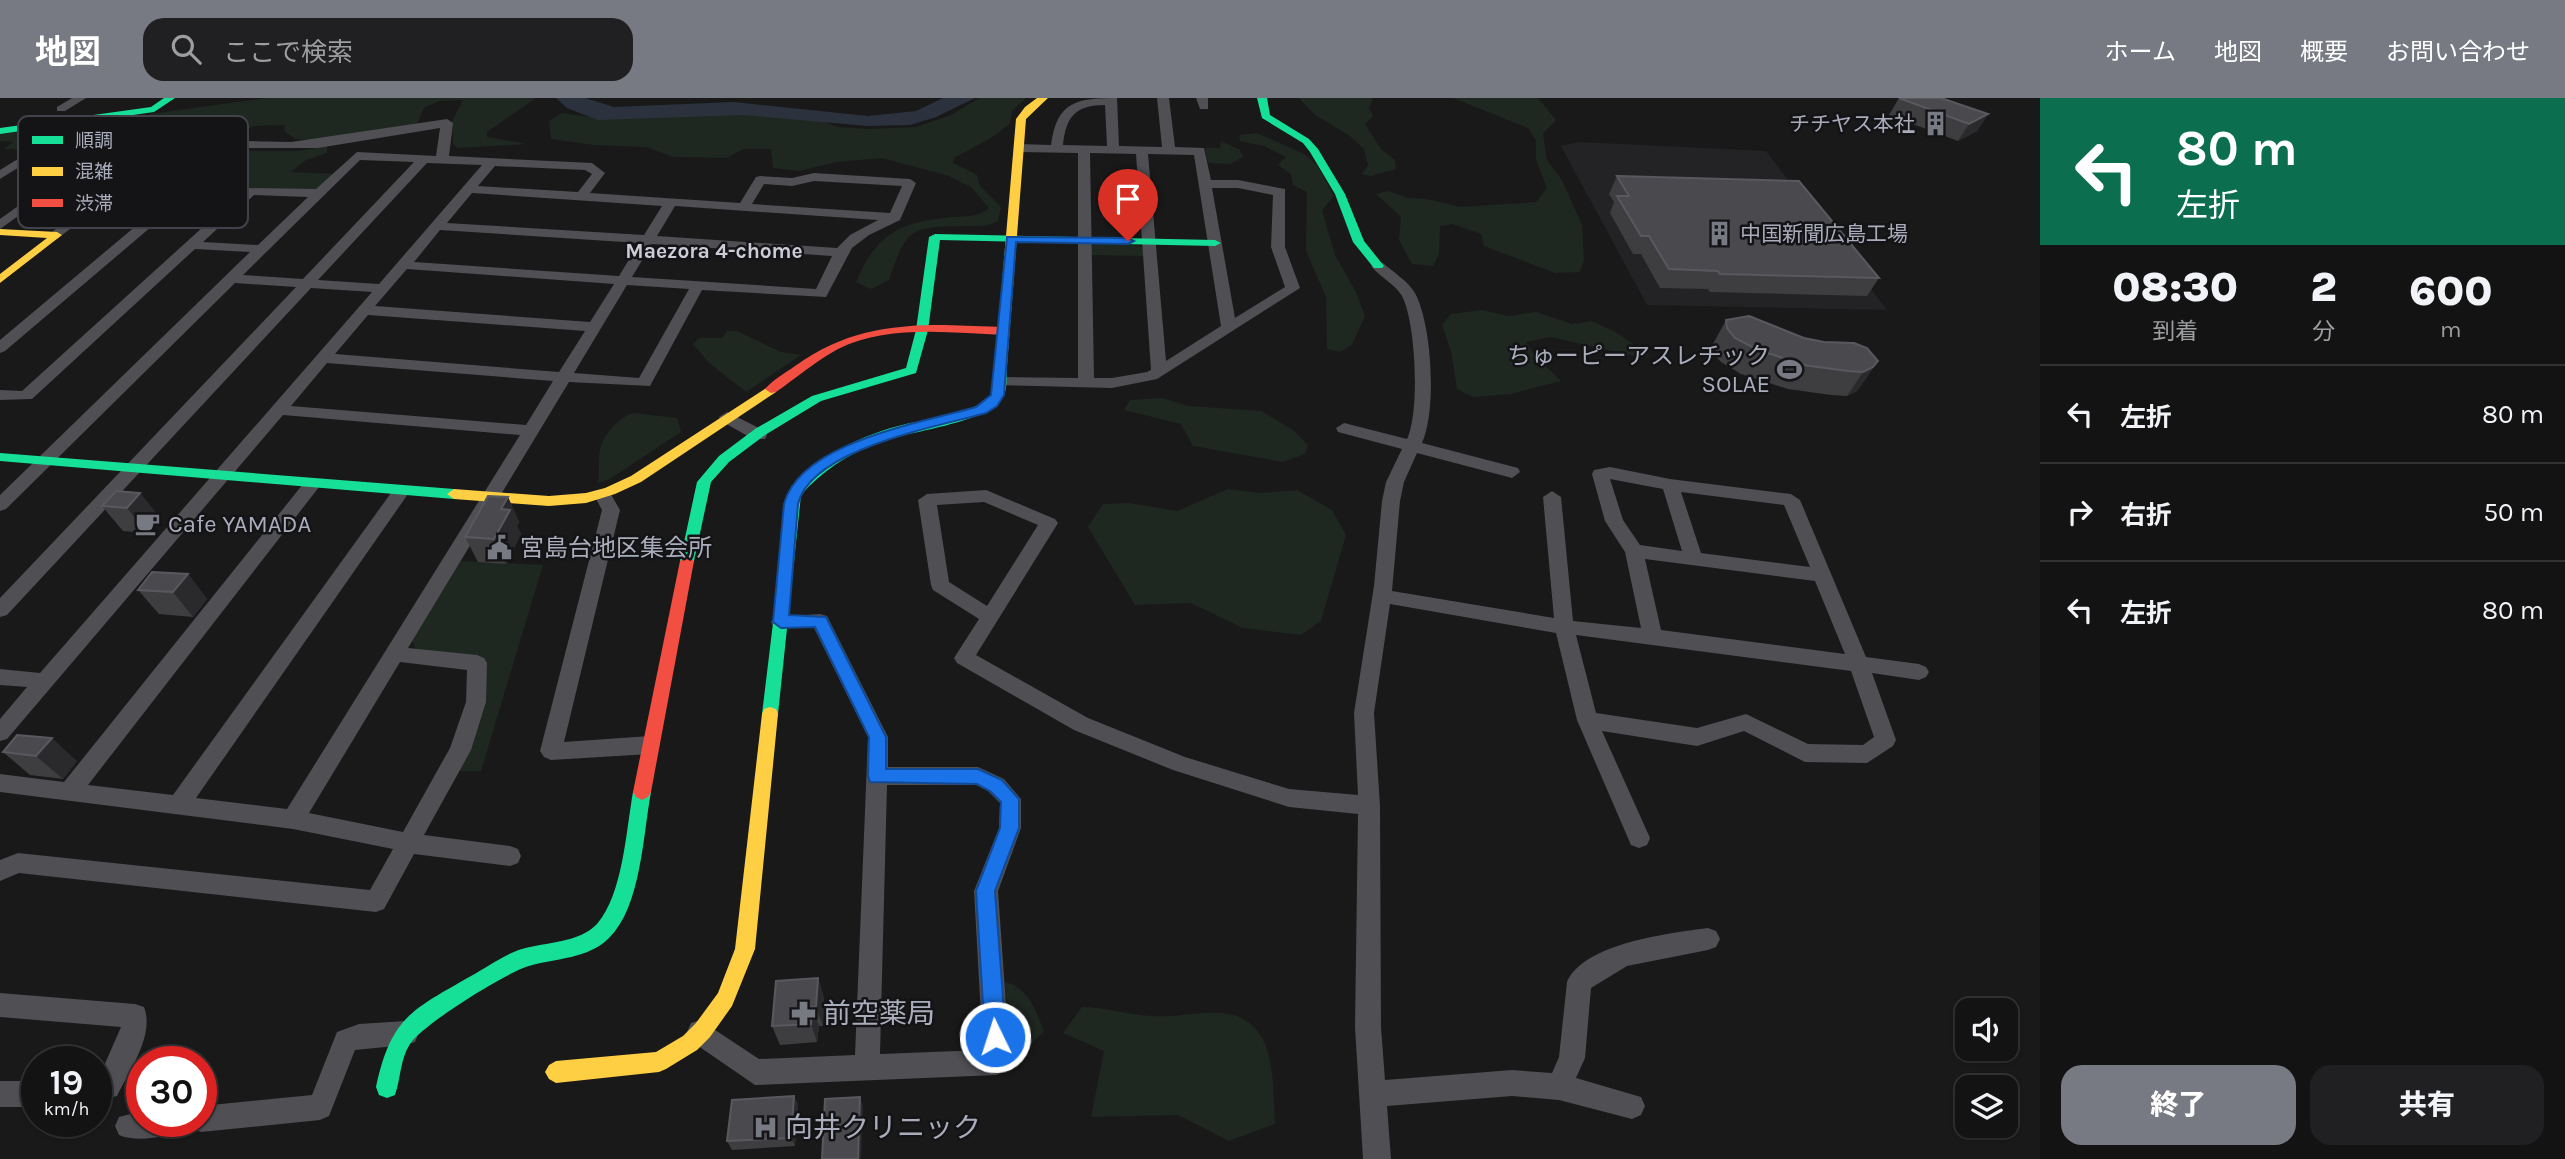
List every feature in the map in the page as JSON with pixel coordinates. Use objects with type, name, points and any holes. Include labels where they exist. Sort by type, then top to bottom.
[{"type":"street","points":[[61,109],[80,98]]},
{"type":"street","points":[[110,116],[154,109],[170,98]]},
{"type":"street","points":[[556,1072],[658,1062],[700,1032],[718,1012],[731,990],[745,949],[793,494],[810,472],[848,448],[981,410],[998,395],[1021,119],[1032,105],[1043,98]]},
{"type":"street","points":[[1163,98],[1169,150]]},
{"type":"street","points":[[1262,98],[1265,116],[1306,141],[1314,151],[1340,194],[1359,242],[1378,266],[1407,292],[1417,322],[1424,414],[1395,482],[1391,501],[1364,713],[1369,806],[1368,1027],[1377,1159]]},
{"type":"street","points":[[1057,149],[1059,123],[1065,113],[1087,103],[1111,99],[1113,150]]},
{"type":"street","points":[[248,144],[318,145],[447,123],[442,160]]},
{"type":"street","points":[[0,131],[18,129]]},
{"type":"street","points":[[1019,148],[1200,151],[1229,329]]},
{"type":"street","points":[[1084,149],[1086,383]]},
{"type":"street","points":[[1142,150],[1159,370]]},
{"type":"street","points":[[0,505],[357,156],[588,166],[599,173],[581,197]]},
{"type":"street","points":[[0,610],[424,159]]},
{"type":"street","points":[[0,175],[18,163]]},
{"type":"street","points":[[0,733],[491,163]]},
{"type":"street","points":[[403,265],[821,294],[839,252],[852,237],[895,217],[910,183],[814,177],[792,182],[760,180],[744,207]]},
{"type":"street","points":[[1000,382],[1112,383],[1152,376],[1293,288],[1278,247],[1280,192],[1238,184],[1206,184]]},
{"type":"street","points":[[469,189],[895,217]]},
{"type":"street","points":[[248,194],[251,191],[320,193]]},
{"type":"street","points":[[293,819],[671,202]]},
{"type":"street","points":[[0,225],[18,212]]},
{"type":"street","points":[[437,226],[839,252]]},
{"type":"street","points":[[0,280],[66,228]]},
{"type":"street","points":[[0,348],[142,228]]},
{"type":"street","points":[[0,395],[26,396],[211,228]]},
{"type":"street","points":[[0,232],[57,235]]},
{"type":"street","points":[[387,1087],[397,1043],[417,1019],[512,961],[532,954],[578,948],[595,939],[612,921],[622,901],[650,745],[704,480],[718,465],[759,435],[817,398],[903,375],[912,370],[922,330],[935,237],[1216,243]]},
{"type":"street","points":[[192,245],[263,249]]},
{"type":"street","points":[[233,279],[383,288]]},
{"type":"street","points":[[323,358],[644,383],[697,287]]},
{"type":"street","points":[[364,310],[595,327]]},
{"type":"street","points":[[0,457],[565,502],[603,495],[636,479],[727,416],[841,343],[871,332],[1004,331]]},
{"type":"street","points":[[278,410],[532,431]]},
{"type":"street","points":[[727,416],[759,435]]},
{"type":"street","points":[[1344,428],[1512,471]]},
{"type":"street","points":[[1587,720],[1697,737],[1746,722],[1805,753],[1867,754],[1886,740],[1859,664],[1791,500],[1670,485],[1610,473],[1600,474],[1614,521],[1634,551],[1653,636]]},
{"type":"street","points":[[69,792],[313,482]]},
{"type":"street","points":[[1670,485],[1694,559]]},
{"type":"street","points":[[178,805],[402,490]]},
{"type":"street","points":[[603,495],[611,510],[551,751],[650,745]]},
{"type":"street","points":[[990,617],[940,585],[927,500],[986,496],[1049,523],[990,617],[964,657],[1081,724],[1181,764],[1289,798],[1369,806]]},
{"type":"street","points":[[1552,497],[1555,552],[1564,626],[1587,720],[1639,838]]},
{"type":"street","points":[[1634,551],[1822,575]]},
{"type":"street","points":[[1381,596],[1564,626],[1919,672]]},
{"type":"street","points":[[781,622],[820,621],[878,737],[867,1067]]},
{"type":"street","points":[[0,870],[18,863],[376,901],[460,750],[476,702],[477,663],[396,654]]},
{"type":"street","points":[[0,677],[45,681]]},
{"type":"street","points":[[700,1032],[755,1072],[997,1062],[986,891],[1010,828],[1010,799],[996,785],[978,776],[877,776]]},
{"type":"street","points":[[0,783],[293,819],[409,843],[510,856]]},
{"type":"street","points":[[1559,1087],[1572,1058],[1579,982],[1598,965],[1653,947],[1708,939]]},
{"type":"street","points":[[0,1004],[135,1016],[132,1034],[112,1078]]},
{"type":"street","points":[[217,1117],[320,1107],[346,1041],[352,1037],[386,1037],[406,1032]]},
{"type":"street","points":[[1373,1094],[1512,1083],[1559,1087],[1632,1106]]},
{"type":"street","points":[[0,1094],[21,1094]]},
{"type":"shaded area","points":[[267,98],[536,98],[487,132],[487,137],[528,144],[458,148],[453,143],[452,121],[463,100],[439,101],[424,108],[417,124],[311,140],[295,139],[284,131],[285,125],[248,129],[248,116],[148,116]]},
{"type":"shaded area","points":[[556,98],[585,98],[614,107],[734,102],[868,116],[916,111],[943,98],[975,98],[936,117],[910,125],[868,126],[743,115],[598,120],[567,108]]},
{"type":"shaded area","points":[[979,98],[1026,98],[1012,111],[1010,124],[991,138],[954,158],[953,163],[977,175],[980,186],[1001,207],[998,221],[982,226],[932,227],[913,233],[901,249],[889,280],[871,289],[856,282],[873,251],[893,233],[919,222],[972,216],[989,208],[971,187],[949,176],[882,158],[837,162],[799,171],[773,168],[771,149],[744,149],[726,158],[674,157],[646,147],[594,145],[551,139],[549,121],[562,113],[597,118],[800,112],[838,127],[916,127],[951,115]]},
{"type":"shaded area","points":[[1299,98],[1373,98],[1369,108],[1373,116],[1365,124],[1381,149],[1395,160],[1396,169],[1371,176],[1361,174],[1368,166],[1364,149],[1350,136],[1315,115]]},
{"type":"shaded area","points":[[1453,98],[1538,98],[1556,120],[1543,134],[1547,160],[1562,180],[1582,225],[1584,260],[1580,272],[1555,273],[1484,246],[1481,234],[1452,224],[1440,226],[1439,254],[1433,266],[1412,264],[1399,240],[1401,217],[1376,194],[1388,191],[1408,198],[1427,199],[1460,207],[1536,202],[1547,188],[1536,160],[1536,140],[1528,128]]},
{"type":"shaded area","points":[[18,131],[18,150],[4,149],[13,142],[0,141],[0,133]]},
{"type":"shaded area","points":[[1257,133],[1304,154],[1317,165],[1334,196],[1322,210],[1335,255],[1356,292],[1365,316],[1352,345],[1340,352],[1327,349],[1326,297],[1306,251],[1307,192],[1293,185],[1291,174],[1278,165],[1286,157],[1264,146],[1240,141],[1239,135]]},
{"type":"shaded area","points":[[1221,141],[1240,150],[1243,157],[1230,164],[1208,163],[1205,148],[1220,148]]},
{"type":"shaded area","points":[[1579,142],[1766,151],[1887,310],[1647,305],[1561,146]]},
{"type":"shaded area","points":[[327,146],[327,153],[306,160],[291,172],[333,174],[317,191],[248,189],[248,151],[298,151]]},
{"type":"shaded area","points":[[1095,244],[1137,245],[1144,248],[1145,256],[1089,255],[1089,247]]},
{"type":"shaded area","points":[[1482,310],[1508,316],[1536,312],[1572,324],[1592,321],[1617,333],[1649,355],[1638,357],[1551,337],[1526,342],[1536,357],[1561,381],[1511,394],[1473,397],[1457,389],[1451,351],[1442,325],[1451,314]]},
{"type":"shaded area","points":[[727,331],[737,331],[781,352],[801,355],[746,392],[709,363],[693,344],[699,338],[722,338]]},
{"type":"shaded area","points":[[1162,398],[1189,406],[1261,411],[1293,430],[1308,445],[1305,454],[1283,462],[1193,446],[1181,424],[1124,410],[1130,400]]},
{"type":"shaded area","points":[[633,413],[677,418],[681,432],[610,479],[598,483],[599,454],[604,438],[617,423]]},
{"type":"shaded area","points":[[1228,489],[1260,493],[1297,490],[1332,510],[1346,535],[1321,621],[1301,635],[1243,628],[1191,603],[1135,605],[1088,527],[1103,504],[1130,503],[1177,511]]},
{"type":"shaded area","points":[[461,561],[543,565],[481,771],[458,771],[484,702],[484,658],[416,650],[412,641]]},
{"type":"shaded area","points":[[1005,982],[1026,995],[1044,1031],[1026,1049],[1009,1045]]},
{"type":"shaded area","points":[[1082,1007],[1151,1016],[1221,1013],[1240,1017],[1253,1026],[1262,1038],[1268,1054],[1272,1070],[1275,1124],[1229,1141],[1178,1115],[1091,1117],[1104,1051],[1063,1033]]},
{"type":"building","points":[[1899,98],[1941,98],[1988,114],[1969,124]]},
{"type":"building","name":"中国新聞広島工場","points":[[1617,176],[1799,181],[1879,278],[1720,274],[1718,271],[1669,269],[1649,236],[1641,236],[1617,196],[1629,196]]},
{"type":"building","points":[[1749,316],[1804,338],[1854,343],[1867,348],[1878,361],[1863,372],[1848,371],[1803,365],[1756,349],[1735,338],[1727,328],[1726,320]]},
{"type":"building","points":[[116,491],[140,493],[127,508],[102,506]]},
{"type":"building","points":[[488,496],[508,497],[501,509],[510,510],[494,539],[465,537]]},
{"type":"building","points":[[152,572],[188,574],[173,592],[138,590]]},
{"type":"building","points":[[17,735],[52,738],[36,756],[3,752]]},
{"type":"building","points":[[818,978],[816,1007],[812,1007],[811,1024],[772,1026],[776,981]]},
{"type":"building","name":"向井クリニック","points":[[794,1096],[791,1138],[727,1141],[732,1100]]},
{"type":"building","points":[[860,1097],[858,1159],[822,1159],[825,1099]]},
{"type":"traffic: fast","points":[[110,116],[154,109],[170,98]]},
{"type":"traffic: fast","points":[[1262,98],[1265,116],[1306,141],[1314,151],[1340,194],[1359,242],[1378,266]]},
{"type":"traffic: fast","points":[[0,131],[18,129]]},
{"type":"traffic: fast","points":[[687,561],[704,482],[724,459],[760,432],[817,398],[912,370],[922,330],[935,237],[1215,243]]},
{"type":"traffic: fast","points":[[770,714],[794,494],[817,470],[858,446],[904,429],[968,415],[979,410],[998,395],[1001,365]]},
{"type":"traffic: fast","points":[[0,457],[454,494]]},
{"type":"traffic: fast","points":[[387,1087],[402,1037],[426,1013],[522,958],[585,944],[603,931],[622,901],[642,792]]},
{"type":"traffic: slow","points":[[1001,365],[1021,119],[1028,109],[1043,98]]},
{"type":"traffic: slow","points":[[0,232],[57,235]]},
{"type":"traffic: slow","points":[[0,280],[57,235]]},
{"type":"traffic: slow","points":[[454,494],[549,501],[586,498],[610,491],[636,479],[771,389]]},
{"type":"traffic: slow","points":[[556,1072],[659,1062],[690,1043],[725,999],[745,949],[770,714]]},
{"type":"traffic: jam","points":[[771,389],[826,351],[863,336],[923,329],[1004,331]]},
{"type":"traffic: jam","points":[[642,792],[687,561]]},
{"type":"place","name":"チチヤス本社","points":[[1935,124]]},
{"type":"place","name":"中国新聞広島工場","points":[[1720,234]]},
{"type":"place","name":"ちゅーピーアスレチック SOLAE","points":[[1790,370]]},
{"type":"place","name":"Cafe YAMADA","points":[[148,524]]},
{"type":"place","name":"宮島台地区集会所","points":[[500,548]]},
{"type":"place","name":"前空薬局","points":[[803,1013]]},
{"type":"place","name":"向井クリニック","points":[[765,1127]]},
{"type":"district","name":"Maezora 4-chome","points":[[714,251]]},
{"type":"route","points":[[995,1037],[986,891],[1010,828],[1010,799],[996,785],[978,776],[877,776],[878,737],[820,621],[781,622],[791,504],[800,482],[810,472],[848,448],[981,410],[992,403],[998,395],[1000,382],[1011,239],[1128,241]]}]
